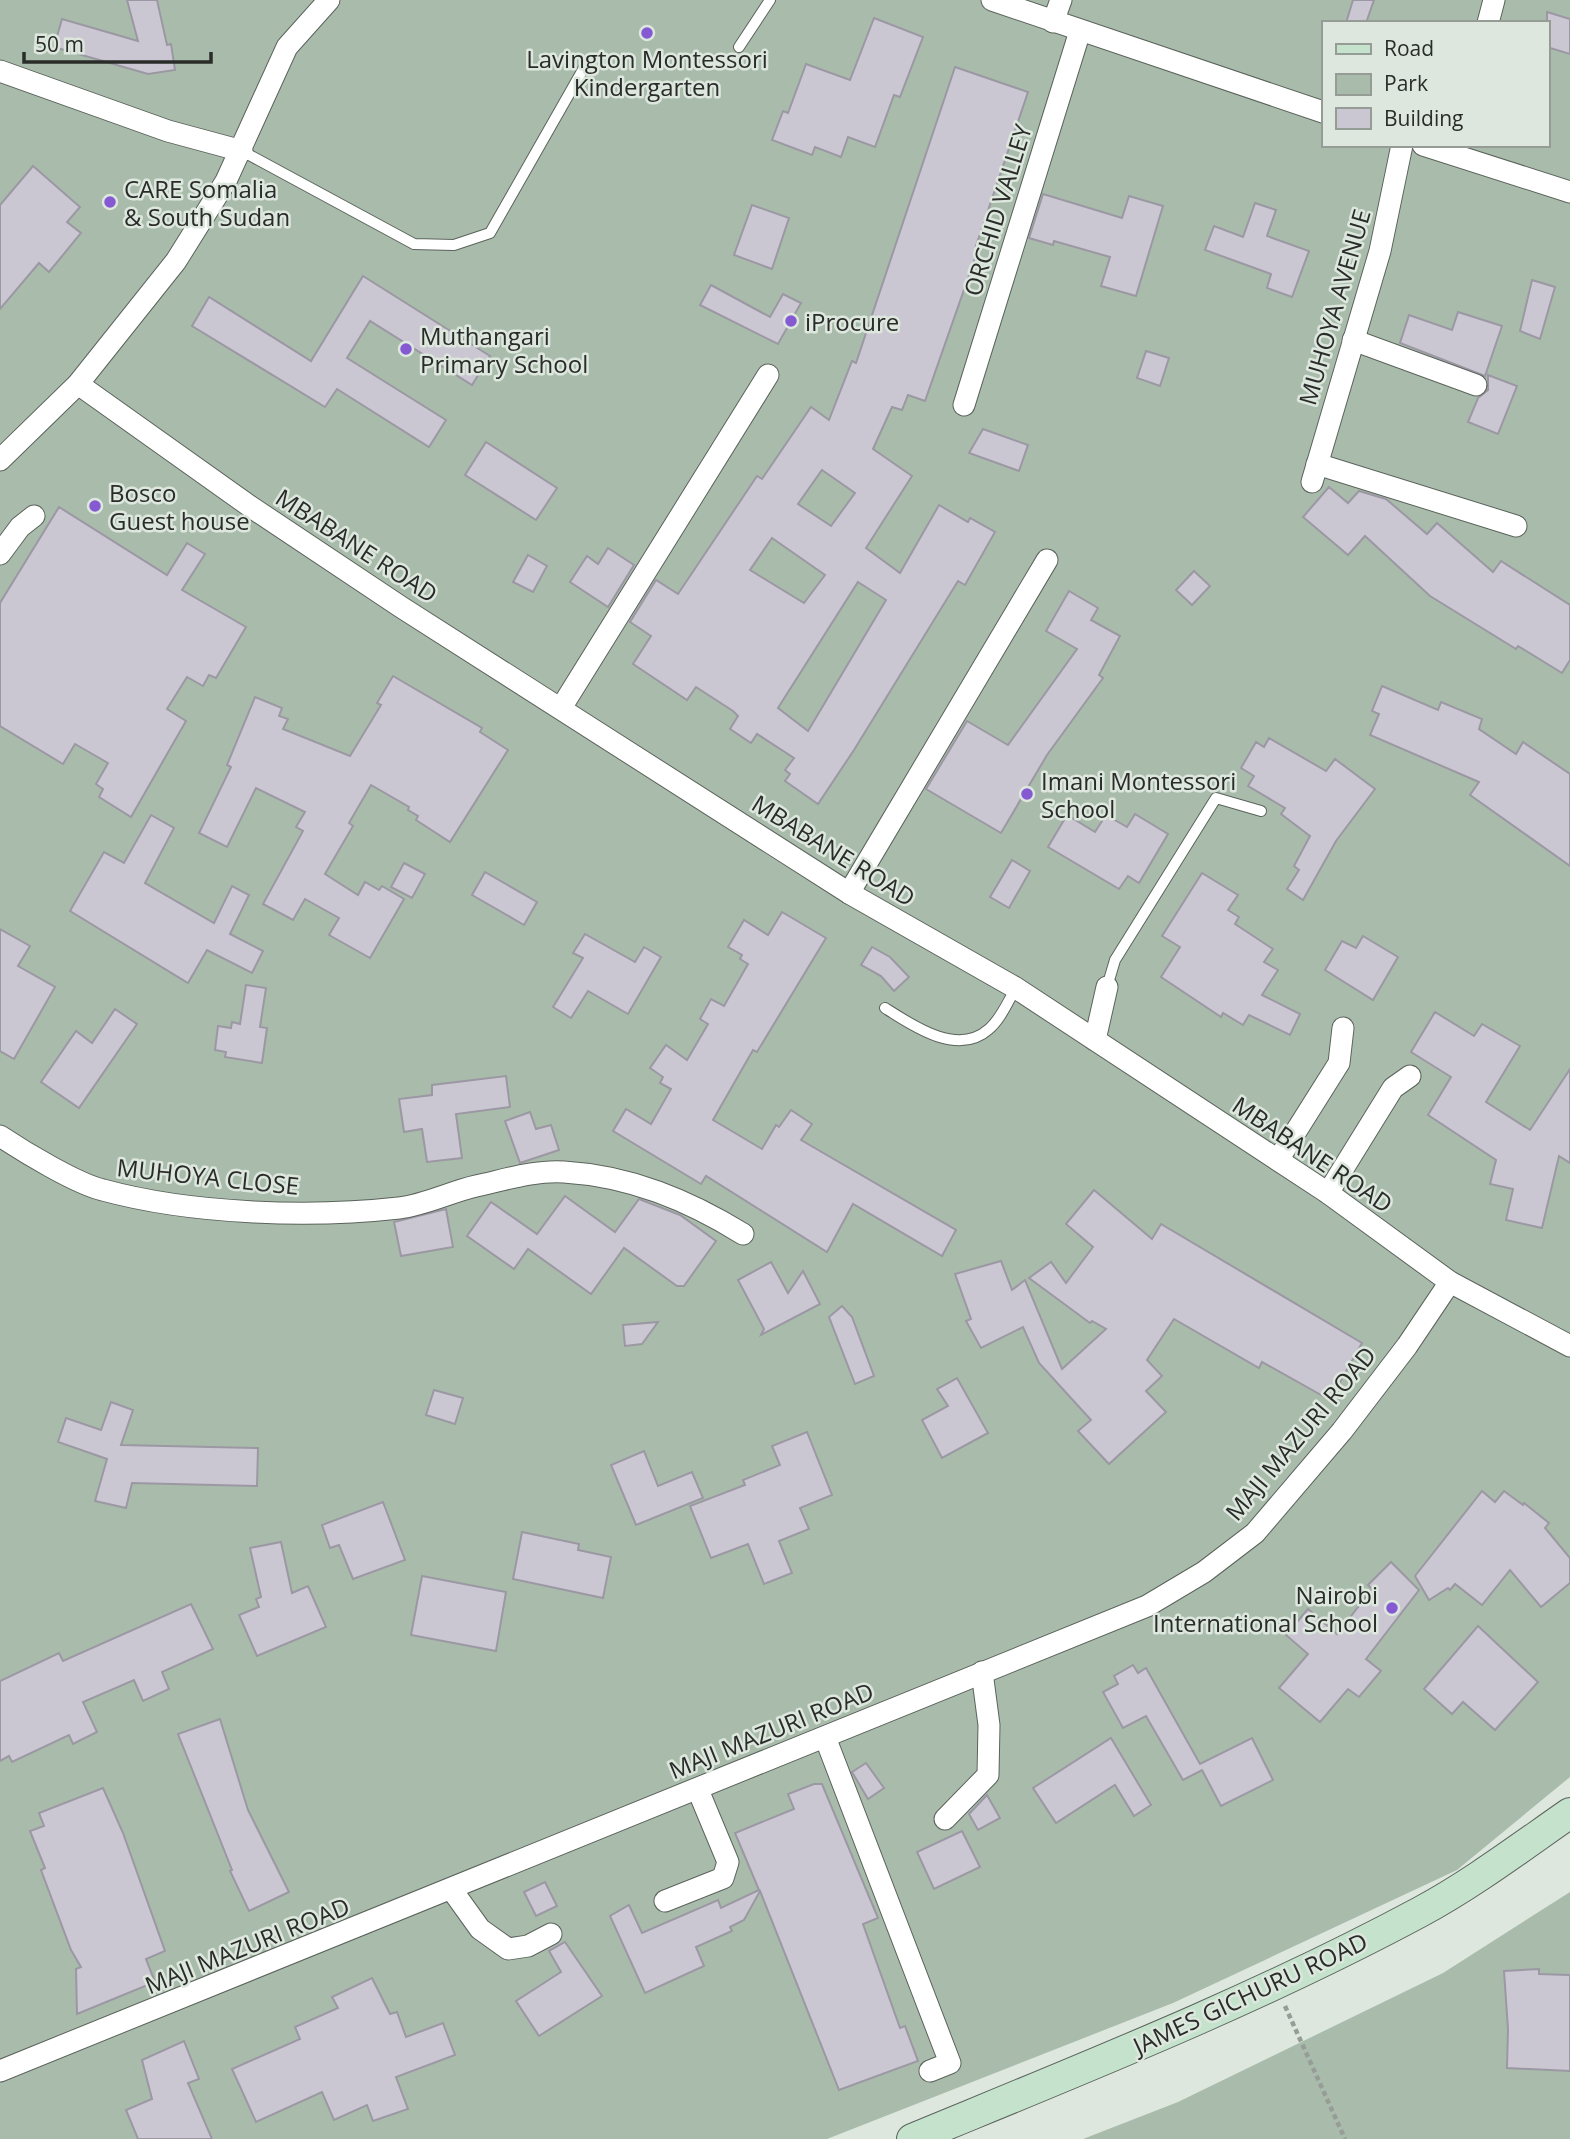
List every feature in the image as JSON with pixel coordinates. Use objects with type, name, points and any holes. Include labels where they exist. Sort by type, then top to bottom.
[{"type":"main road","name":"JAMES GICHURU ROAD","points":[[912,2139],[1180,2028],[1275,1985],[1422,1911],[1570,1813]]},
{"type":"street","points":[[0,460],[78,384],[176,261],[242,151],[287,47],[330,0]]},
{"type":"street","points":[[992,0],[1021,5],[1053,22],[1322,112]]},
{"type":"street","points":[[1053,22],[1061,0]]},
{"type":"street","points":[[1489,21],[1494,0]]},
{"type":"street","name":"ORCHID VALLEY","points":[[964,405],[1080,31]]},
{"type":"street","points":[[0,71],[168,131],[242,151]]},
{"type":"street","name":"MUHOYA AVENUE","points":[[1402,147],[1381,251],[1315,473],[1516,526]]},
{"type":"street","points":[[1436,147],[1456,150],[1570,192]]},
{"type":"street","points":[[1353,340],[1476,385]]},
{"type":"street","points":[[561,708],[768,375]]},
{"type":"street","name":"MBABANE ROAD","points":[[78,384],[251,507],[561,708],[849,893],[1016,988],[1328,1192],[1450,1282],[1570,1346]]},
{"type":"street","points":[[0,554],[20,527],[34,516]]},
{"type":"street","points":[[849,893],[1046,560]]},
{"type":"street","points":[[1095,1040],[1107,987]]},
{"type":"street","points":[[1278,1160],[1339,1063],[1343,1028]]},
{"type":"street","points":[[1328,1192],[1393,1088],[1410,1076]]},
{"type":"street","name":"MUHOYA CLOSE","points":[[0,1136],[102,1190],[182,1204],[286,1214],[402,1208],[461,1189],[529,1174],[563,1172],[653,1188],[700,1208],[743,1234]]},
{"type":"street","name":"MAJI MAZURI ROAD","points":[[0,2071],[1147,1606],[1204,1572],[1255,1533],[1342,1431],[1407,1346],[1450,1282]]},
{"type":"street","points":[[945,1819],[988,1775],[989,1725],[982,1672]]},
{"type":"street","points":[[825,1737],[950,2063],[930,2070]]},
{"type":"street","points":[[665,1901],[723,1878],[727,1870],[728,1862],[698,1790]]},
{"type":"street","points":[[452,1890],[480,1929],[508,1949],[528,1946],[551,1934]]},
{"type":"lane","points":[[739,47],[770,0]]},
{"type":"lane","points":[[242,151],[414,244],[454,246],[490,233],[585,66]]},
{"type":"lane","points":[[1107,987],[1115,960],[1216,798],[1261,811]]},
{"type":"lane","points":[[885,1008],[918,1030],[935,1036],[971,1039],[991,1028],[1016,988]]},
{"type":"path","points":[[1275,1985],[1345,2139]]},
{"type":"green space","points":[[0,0],[1570,0],[1570,1777],[1457,1870],[1173,2003],[827,2139],[0,2139]]},
{"type":"green space","points":[[1570,1892],[1570,2139],[1083,2139],[1178,2102],[1443,1973]]},
{"type":"building","points":[[127,0],[157,0],[167,45],[171,44],[175,70],[148,74],[54,47],[62,19],[138,41]]},
{"type":"building","points":[[1353,0],[1374,0],[1367,21],[1347,21]]},
{"type":"building","points":[[1547,12],[1570,19],[1570,54],[1549,48]]},
{"type":"building","points":[[874,18],[923,37],[900,97],[894,95],[875,147],[848,137],[841,157],[815,147],[812,155],[772,140],[783,111],[788,113],[806,64],[850,80]]},
{"type":"building","points":[[955,67],[1028,92],[976,246],[979,247],[925,401],[908,395],[902,410],[892,407],[873,449],[912,476],[866,548],[900,573],[939,505],[968,522],[970,518],[995,532],[965,585],[958,581],[818,804],[785,781],[790,774],[785,770],[794,758],[757,734],[751,743],[730,729],[738,716],[733,711],[696,687],[687,700],[633,664],[651,636],[630,622],[656,580],[678,594],[757,476],[762,479],[811,407],[829,420],[852,361],[856,363]],"holes":[[[822,470],[855,493],[831,526],[798,504]],[[772,538],[825,575],[804,603],[750,570]],[[858,582],[886,600],[808,731],[778,708]]]},
{"type":"building","points":[[33,166],[80,207],[67,222],[81,233],[49,272],[39,263],[0,309],[0,205]]},
{"type":"building","points":[[1043,194],[1122,218],[1129,196],[1163,206],[1136,296],[1101,286],[1110,257],[1054,241],[1053,245],[1029,238]]},
{"type":"building","points":[[1255,203],[1276,210],[1267,236],[1309,251],[1292,297],[1267,288],[1271,274],[1205,250],[1214,226],[1243,237]]},
{"type":"building","points":[[752,205],[789,218],[772,269],[734,255]]},
{"type":"building","points":[[363,276],[490,356],[472,385],[370,321],[347,358],[446,420],[429,447],[337,389],[325,407],[192,326],[209,297],[311,361]]},
{"type":"building","points":[[1532,280],[1555,287],[1540,339],[1520,331]]},
{"type":"building","points":[[711,285],[770,317],[783,294],[801,303],[778,344],[700,305]]},
{"type":"building","points":[[1458,312],[1502,326],[1485,376],[1400,343],[1409,315],[1452,330]]},
{"type":"building","points":[[1146,351],[1169,358],[1160,386],[1137,378]]},
{"type":"building","points":[[1488,375],[1517,386],[1498,434],[1468,422],[1478,398],[1488,390]]},
{"type":"building","points":[[983,429],[1028,445],[1019,471],[969,453]]},
{"type":"building","points":[[486,442],[557,488],[536,520],[465,475]]},
{"type":"building","points":[[1329,487],[1348,503],[1359,491],[1386,499],[1427,534],[1437,523],[1493,572],[1501,561],[1570,605],[1570,660],[1562,673],[1518,646],[1516,649],[1430,596],[1365,536],[1348,555],[1303,517]]},
{"type":"building","points":[[59,507],[167,575],[187,543],[205,554],[182,590],[246,627],[216,678],[209,675],[203,686],[187,677],[167,709],[186,721],[131,817],[99,797],[103,789],[96,784],[108,763],[75,744],[63,764],[0,726],[0,603]]},
{"type":"building","points":[[608,548],[634,565],[608,607],[570,582],[587,556],[598,564]]},
{"type":"building","points":[[528,555],[547,566],[533,592],[513,582]]},
{"type":"building","points":[[1194,571],[1210,586],[1192,605],[1176,590]]},
{"type":"building","points":[[1069,591],[1098,608],[1091,620],[1120,636],[1099,675],[1103,678],[1047,755],[1001,833],[926,789],[967,721],[1008,745],[1077,649],[1046,631]]},
{"type":"building","points":[[393,676],[482,728],[480,732],[508,750],[450,842],[416,820],[418,816],[408,810],[409,807],[371,785],[349,823],[353,826],[325,874],[358,895],[365,882],[379,890],[382,886],[404,899],[370,958],[329,935],[339,918],[305,899],[293,920],[263,904],[303,831],[296,827],[305,812],[256,788],[227,847],[199,833],[231,767],[227,765],[255,697],[282,708],[279,716],[288,719],[283,729],[350,756],[381,705],[377,703]]},
{"type":"building","points":[[1382,686],[1438,710],[1441,702],[1482,719],[1479,729],[1516,754],[1523,742],[1570,774],[1570,866],[1470,795],[1479,782],[1370,735],[1379,714],[1372,711]]},
{"type":"building","points":[[1269,738],[1326,771],[1335,759],[1375,789],[1336,841],[1303,900],[1287,889],[1299,870],[1294,866],[1310,836],[1281,814],[1285,808],[1248,786],[1254,776],[1241,768],[1256,742],[1264,747]]},
{"type":"building","points":[[1135,814],[1168,834],[1139,883],[1128,876],[1119,889],[1048,847],[1067,815],[1095,832],[1106,815],[1127,827]]},
{"type":"building","points":[[151,815],[174,828],[145,883],[214,923],[232,886],[249,895],[230,934],[263,951],[252,973],[207,950],[188,983],[70,911],[104,852],[124,863]]},
{"type":"building","points":[[1012,860],[1030,871],[1009,908],[990,897]]},
{"type":"building","points":[[404,863],[425,874],[412,898],[391,887]]},
{"type":"building","points":[[485,872],[537,902],[524,925],[472,895]]},
{"type":"building","points":[[1202,873],[1238,895],[1228,910],[1239,917],[1235,924],[1273,949],[1264,962],[1278,970],[1262,995],[1300,1014],[1290,1035],[1249,1015],[1243,1025],[1223,1013],[1221,1017],[1161,977],[1180,947],[1162,936]]},
{"type":"building","points":[[782,912],[826,938],[757,1052],[753,1050],[713,1120],[762,1149],[776,1125],[779,1127],[791,1110],[812,1124],[801,1140],[956,1230],[942,1256],[853,1204],[827,1252],[706,1176],[701,1184],[613,1131],[626,1109],[651,1124],[671,1089],[660,1083],[663,1077],[650,1068],[666,1045],[687,1060],[708,1024],[700,1019],[711,999],[724,1006],[748,964],[740,959],[742,955],[728,947],[744,920],[768,935]]},
{"type":"building","points":[[0,929],[30,946],[18,966],[55,987],[14,1059],[0,1051]]},
{"type":"building","points":[[585,934],[635,962],[644,947],[661,957],[628,1014],[588,991],[571,1018],[553,1007],[583,958],[573,953]]},
{"type":"building","points":[[1363,936],[1398,957],[1373,1000],[1325,970],[1342,941],[1356,948]]},
{"type":"building","points":[[872,947],[890,957],[909,977],[894,991],[881,976],[861,965]]},
{"type":"building","points":[[246,985],[266,988],[260,1027],[267,1028],[262,1063],[225,1057],[226,1052],[215,1050],[218,1026],[231,1028],[232,1022],[240,1024]]},
{"type":"building","points":[[115,1009],[137,1024],[79,1108],[41,1082],[76,1031],[92,1043]]},
{"type":"building","points":[[1435,1012],[1474,1036],[1482,1024],[1520,1046],[1486,1102],[1530,1130],[1570,1069],[1570,1163],[1559,1156],[1542,1228],[1506,1220],[1513,1189],[1490,1184],[1496,1160],[1428,1115],[1451,1077],[1411,1052]]},
{"type":"building","points":[[506,1076],[510,1107],[456,1114],[462,1158],[427,1162],[422,1129],[404,1132],[399,1099],[432,1095],[432,1085]]},
{"type":"building","points":[[530,1112],[536,1129],[551,1125],[559,1150],[520,1163],[505,1121]]},
{"type":"building","points":[[1094,1190],[1152,1239],[1161,1224],[1362,1343],[1330,1400],[1262,1362],[1259,1368],[1174,1319],[1147,1360],[1162,1376],[1146,1391],[1166,1412],[1109,1464],[1078,1431],[1091,1420],[1039,1363],[1023,1327],[981,1348],[966,1321],[971,1319],[955,1274],[1001,1261],[1012,1290],[1025,1280],[1062,1369],[1106,1329],[1092,1321],[1090,1323],[1029,1278],[1051,1262],[1066,1283],[1093,1247],[1066,1224]]},
{"type":"building","points":[[565,1196],[615,1232],[639,1199],[680,1215],[716,1241],[684,1286],[677,1286],[624,1248],[591,1294],[528,1249],[514,1269],[467,1236],[491,1202],[537,1234]]},
{"type":"building","points":[[446,1209],[453,1247],[401,1256],[394,1222]]},
{"type":"building","points":[[771,1262],[788,1293],[803,1271],[820,1304],[761,1335],[764,1329],[738,1280]]},
{"type":"building","points":[[842,1306],[852,1317],[874,1376],[855,1384],[829,1317]]},
{"type":"building","points":[[658,1322],[642,1344],[625,1346],[623,1325]]},
{"type":"building","points":[[957,1378],[988,1433],[942,1458],[922,1420],[948,1406],[937,1389]]},
{"type":"building","points":[[434,1390],[463,1398],[455,1424],[426,1415]]},
{"type":"building","points":[[111,1402],[133,1410],[121,1445],[258,1448],[257,1486],[132,1483],[126,1508],[95,1501],[107,1459],[58,1442],[66,1418],[101,1430]]},
{"type":"building","points":[[807,1432],[832,1495],[800,1508],[809,1529],[779,1541],[792,1573],[764,1584],[748,1544],[711,1558],[690,1506],[745,1485],[743,1480],[780,1465],[772,1446]]},
{"type":"building","points":[[644,1451],[658,1486],[692,1472],[703,1498],[636,1525],[611,1465]]},
{"type":"building","points":[[1482,1491],[1495,1502],[1504,1491],[1523,1505],[1524,1503],[1549,1523],[1545,1528],[1570,1558],[1570,1583],[1541,1607],[1510,1570],[1482,1605],[1455,1584],[1450,1590],[1448,1588],[1429,1600],[1415,1576]]},
{"type":"building","points":[[383,1502],[405,1560],[353,1579],[339,1545],[330,1548],[322,1525]]},
{"type":"building","points":[[522,1532],[579,1544],[578,1550],[611,1557],[603,1598],[513,1579]]},
{"type":"building","points":[[281,1542],[292,1593],[308,1586],[326,1627],[257,1656],[239,1615],[259,1607],[256,1599],[261,1597],[250,1548]]},
{"type":"building","points":[[1391,1562],[1419,1590],[1366,1659],[1381,1671],[1359,1697],[1348,1689],[1320,1722],[1279,1688],[1308,1654],[1286,1635],[1308,1609],[1337,1634],[1372,1589],[1368,1585]]},
{"type":"building","points":[[422,1576],[506,1592],[496,1651],[411,1635]]},
{"type":"building","points":[[191,1604],[213,1649],[162,1672],[169,1689],[143,1701],[134,1680],[83,1702],[97,1732],[73,1744],[69,1735],[12,1762],[9,1756],[0,1761],[0,1681],[59,1653],[63,1661]]},
{"type":"building","points":[[1478,1626],[1538,1682],[1495,1730],[1463,1702],[1452,1714],[1424,1689]]},
{"type":"building","points":[[1133,1665],[1138,1673],[1146,1668],[1200,1764],[1252,1738],[1273,1780],[1221,1806],[1202,1770],[1183,1780],[1146,1716],[1123,1728],[1103,1692],[1118,1684],[1114,1676]]},
{"type":"building","points":[[220,1719],[248,1810],[289,1892],[249,1911],[230,1871],[232,1870],[178,1734]]},
{"type":"building","points":[[1111,1738],[1151,1805],[1134,1816],[1115,1785],[1056,1823],[1033,1788]]},
{"type":"building","points":[[866,1763],[884,1788],[868,1799],[852,1772]]},
{"type":"building","points":[[814,1784],[822,1784],[878,1918],[863,1924],[900,2028],[905,2026],[918,2061],[839,2090],[760,1891],[744,1920],[730,1927],[732,1931],[696,1947],[704,1966],[645,1993],[610,1916],[629,1905],[642,1933],[718,1900],[721,1908],[759,1890],[735,1833],[794,1809],[788,1794]]},
{"type":"building","points":[[103,1788],[123,1833],[165,1951],[146,1959],[155,1982],[77,2014],[76,1969],[81,1967],[71,1950],[41,1870],[45,1868],[30,1831],[44,1826],[39,1813]]},
{"type":"building","points":[[987,1795],[1000,1818],[978,1830],[969,1814]]},
{"type":"building","points":[[962,1831],[980,1867],[934,1889],[917,1852]]},
{"type":"building","points":[[545,1882],[557,1906],[536,1916],[524,1892]]},
{"type":"building","points":[[565,1942],[602,1996],[539,2036],[516,2001],[561,1972],[549,1951]]},
{"type":"building","points":[[1539,1969],[1539,1974],[1570,1975],[1570,2071],[1507,2068],[1508,2029],[1504,1971]]},
{"type":"building","points":[[372,1978],[390,2014],[397,2012],[406,2037],[443,2023],[455,2055],[396,2077],[408,2109],[373,2121],[367,2105],[334,2120],[322,2092],[256,2122],[232,2069],[300,2039],[295,2027],[338,2008],[332,1997]]},
{"type":"building","points":[[184,2041],[199,2079],[188,2083],[212,2139],[138,2139],[126,2110],[152,2099],[142,2060]]},
{"type":"place","name":"Lavington Montessori Kindergarten","points":[[647,33]]},
{"type":"place","name":"CARE Somalia & South Sudan","points":[[110,202]]},
{"type":"place","name":"iProcure","points":[[791,321]]},
{"type":"place","name":"Muthangari Primary School","points":[[406,349]]},
{"type":"place","name":"Bosco Guest house","points":[[95,506]]},
{"type":"place","name":"Imani Montessori School","points":[[1027,794]]},
{"type":"place","name":"Nairobi International School","points":[[1392,1608]]}]
